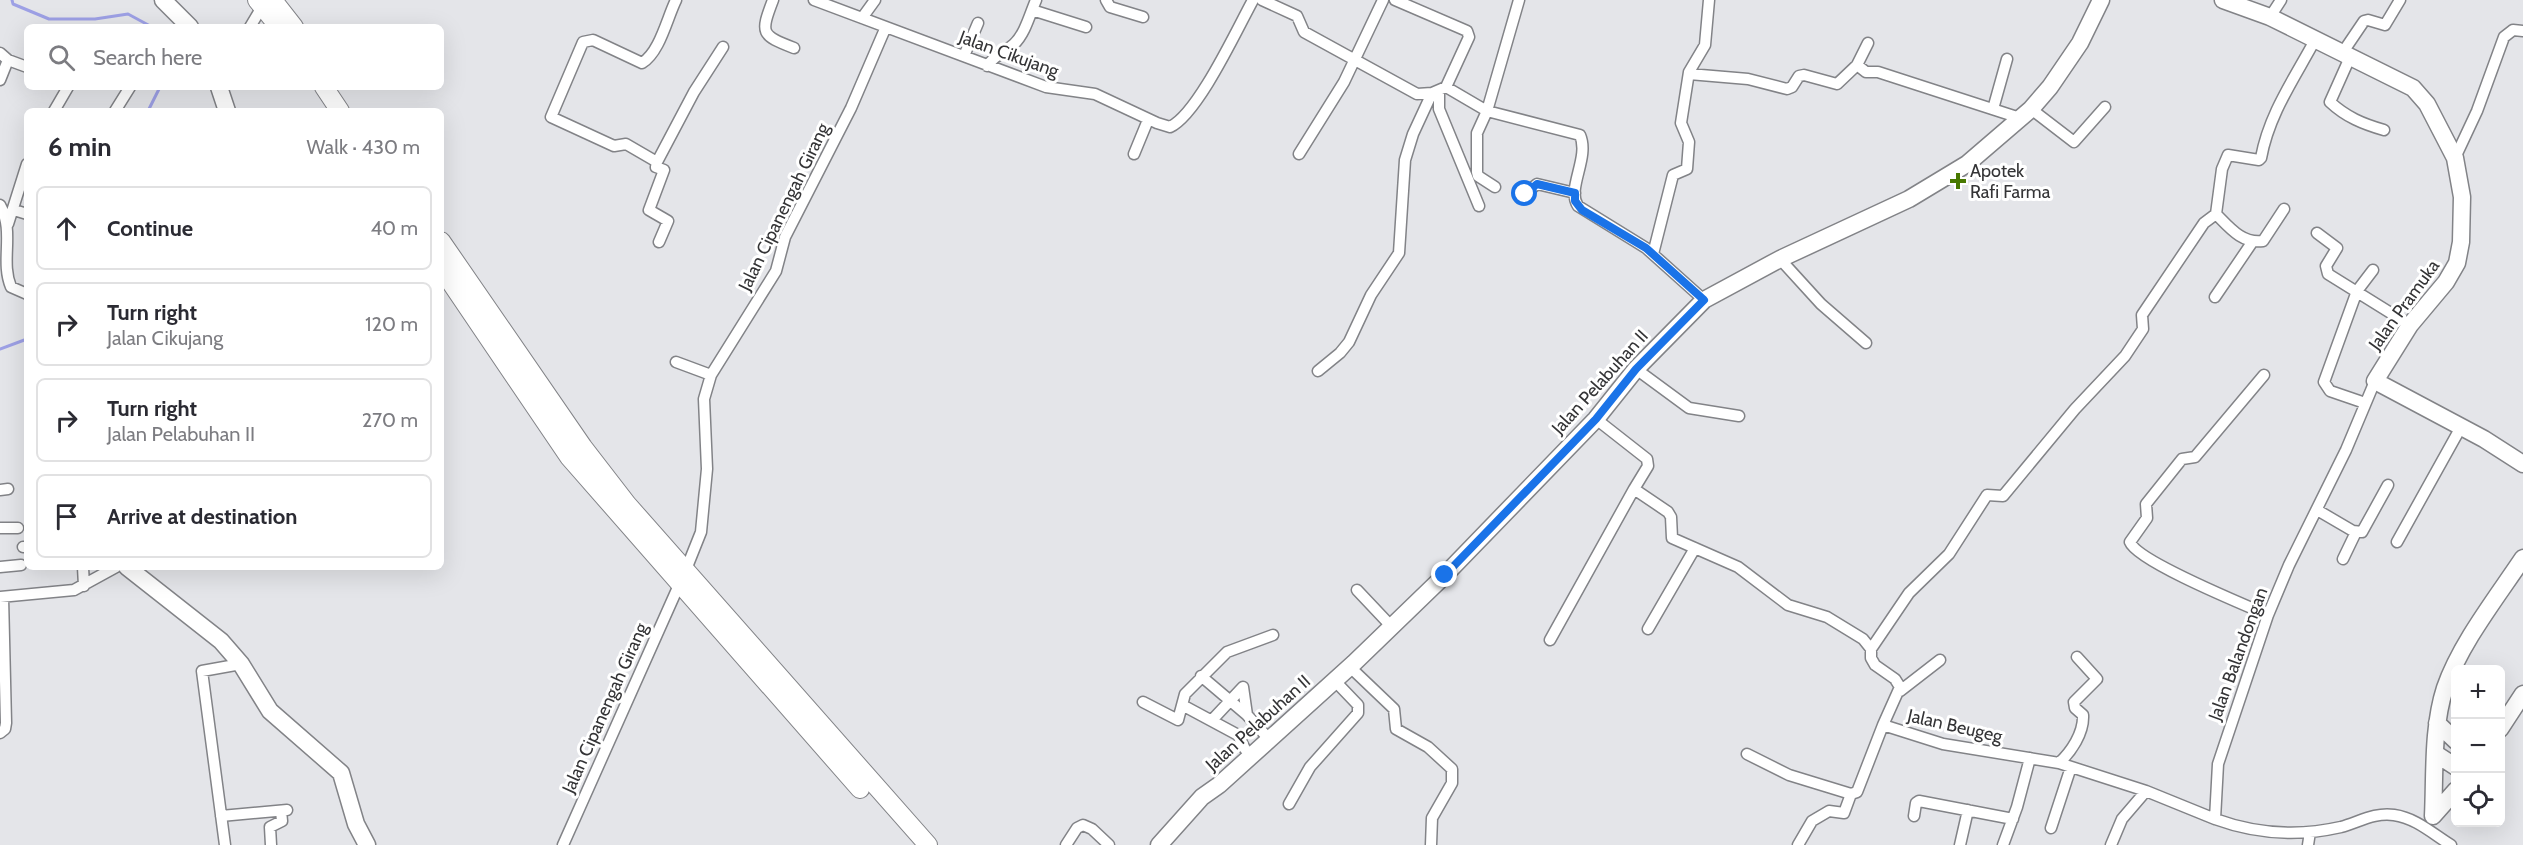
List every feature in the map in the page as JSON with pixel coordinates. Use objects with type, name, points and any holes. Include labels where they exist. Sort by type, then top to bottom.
[{"type":"main road","points":[[264,2],[277,24]]},
{"type":"main road","points":[[264,2],[290,24]]},
{"type":"main road","points":[[326,90],[338,108]]},
{"type":"main road","points":[[340,90],[352,108]]},
{"type":"main road","points":[[444,245],[583,447],[682,578]]},
{"type":"main road","points":[[444,272],[569,457],[682,578],[847,766],[912,845]]},
{"type":"main road","points":[[847,766],[928,845]]},
{"type":"street","points":[[163,0],[187,24]]},
{"type":"street","points":[[657,162],[626,144],[614,146],[551,117],[583,42],[593,40],[642,63],[648,59],[654,48],[676,0]]},
{"type":"street","points":[[773,0],[763,26],[764,32],[768,37],[794,48]]},
{"type":"street","name":"Jalan Cikujang","points":[[814,0],[885,29],[918,38],[1046,87],[1095,94],[1148,120],[1170,126],[1182,118],[1203,90],[1253,0]]},
{"type":"street","points":[[862,18],[875,0]]},
{"type":"street","points":[[1106,0],[1110,7],[1143,17]]},
{"type":"street","points":[[1262,0],[1296,16],[1304,32],[1417,94],[1439,90],[1487,111],[1580,135],[1584,153],[1575,201],[1582,210],[1653,254],[1704,300]]},
{"type":"street","points":[[1299,154],[1357,60],[1383,0]]},
{"type":"street","points":[[1318,371],[1340,353],[1348,342],[1371,295],[1399,253],[1405,160],[1413,134],[1469,37],[1467,31],[1395,0]]},
{"type":"street","points":[[1495,187],[1478,176],[1477,133],[1487,111],[1519,0]]},
{"type":"street","points":[[1653,254],[1673,176],[1687,169],[1689,142],[1681,123],[1689,74],[1705,45],[1708,0]]},
{"type":"street","name":"Jalan Pelabuhan II","points":[[1159,845],[1202,797],[1252,756],[1335,681],[1445,575],[1596,419],[1636,369],[1704,300],[1780,259],[1944,179],[1989,147],[2026,113],[2066,66],[2101,0]]},
{"type":"street","name":"Jalan Pramuka","points":[[2223,0],[2270,17],[2403,82],[2421,95],[2455,158],[2462,197],[2462,231],[2457,263],[2446,282],[2410,325],[2375,381]]},
{"type":"street","points":[[2270,17],[2281,0]]},
{"type":"street","points":[[2384,130],[2360,123],[2342,113],[2330,102],[2347,54],[2364,21],[2385,25],[2400,0]]},
{"type":"street","points":[[252,24],[264,2]]},
{"type":"street","points":[[987,66],[997,54],[1013,45],[1034,5],[1086,27]]},
{"type":"street","points":[[964,56],[978,23]]},
{"type":"street","name":"Jalan Cipanengah Girang","points":[[562,845],[701,532],[707,469],[704,399],[711,375],[776,271],[785,237],[851,108],[885,29]]},
{"type":"street","points":[[2455,158],[2477,111],[2504,37],[2513,30],[2523,32]]},
{"type":"street","points":[[2216,214],[2225,158],[2231,154],[2261,158],[2265,135],[2279,103],[2315,40]]},
{"type":"street","points":[[1689,74],[1748,79],[1787,89],[1792,87],[1799,76],[1803,75],[1837,84],[1857,65],[1868,43]]},
{"type":"street","points":[[659,242],[668,221],[649,210],[663,170],[656,166],[657,162],[694,92],[723,47]]},
{"type":"street","points":[[0,80],[4,57],[24,66]]},
{"type":"street","points":[[1993,109],[2007,59]]},
{"type":"street","points":[[1857,65],[1866,72],[1878,72],[1993,109],[2026,113],[2074,142],[2105,107]]},
{"type":"street","points":[[56,108],[66,90]]},
{"type":"street","points":[[118,108],[128,90]]},
{"type":"street","points":[[220,90],[226,108]]},
{"type":"street","points":[[1439,90],[1439,110],[1479,206]]},
{"type":"street","points":[[1134,154],[1148,120]]},
{"type":"street","points":[[24,175],[8,224],[7,278],[11,287],[24,293]]},
{"type":"street","points":[[1525,194],[1537,184],[1575,193]]},
{"type":"street","points":[[0,205],[8,224]]},
{"type":"street","points":[[2216,214],[2229,229],[2253,241],[2266,238],[2284,209]]},
{"type":"street","points":[[14,210],[24,213]]},
{"type":"street","points":[[1871,649],[1909,593],[1949,554],[1987,495],[2003,496],[2068,417],[2125,356],[2143,329],[2142,315],[2208,218],[2216,214]]},
{"type":"street","points":[[2316,233],[2337,248],[2326,266],[2328,274],[2410,325]]},
{"type":"street","points":[[2215,297],[2253,241]]},
{"type":"street","points":[[1780,259],[1821,304],[1866,343]]},
{"type":"street","points":[[2365,403],[2330,392],[2324,382],[2357,291],[2373,270]]},
{"type":"street","points":[[676,362],[711,375]]},
{"type":"street","points":[[1636,369],[1689,408],[1739,416]]},
{"type":"street","points":[[2264,375],[2194,457],[2181,460],[2164,481],[2146,504],[2147,518],[2130,542],[2135,550],[2176,573],[2268,615]]},
{"type":"street","points":[[2375,381],[2523,464]]},
{"type":"street","name":"Jalan Balandongan","points":[[2215,819],[2218,764],[2268,615],[2375,381]]},
{"type":"street","points":[[1550,640],[1648,466],[1647,459],[1596,419]]},
{"type":"street","points":[[2397,542],[2461,428]]},
{"type":"street","points":[[2343,559],[2356,532],[2365,528],[2388,485]]},
{"type":"street","name":"Jalan Beugeg","points":[[1634,489],[1668,512],[1671,517],[1672,538],[1738,567],[1788,605],[1813,611],[1837,622],[1863,639],[1871,649],[1871,658],[1875,664],[1895,680],[1900,691],[1883,725],[1942,744],[2059,763],[2146,791]]},
{"type":"street","points":[[2317,510],[2356,532]]},
{"type":"street","points":[[0,528],[18,528]]},
{"type":"street","points":[[1648,628],[1671,593],[1695,548]]},
{"type":"street","points":[[2443,843],[2430,823],[2437,723],[2445,688],[2455,665],[2523,558]]},
{"type":"street","points":[[0,567],[21,565]]},
{"type":"street","points":[[83,570],[84,586]]},
{"type":"street","points":[[0,733],[5,729],[6,723],[2,597],[84,586],[111,570]]},
{"type":"street","points":[[131,570],[220,641],[240,664],[270,711],[341,773],[356,824],[367,845]]},
{"type":"street","points":[[1357,590],[1391,626]]},
{"type":"street","points":[[1143,702],[1176,721],[1181,716],[1185,694],[1202,676],[1236,647],[1273,635]]},
{"type":"street","points":[[2059,763],[2066,757],[2083,728],[2084,715],[2075,708],[2074,702],[2097,679],[2077,657]]},
{"type":"street","points":[[1900,691],[1940,660]]},
{"type":"street","points":[[225,845],[202,670],[240,664]]},
{"type":"street","points":[[1350,667],[1394,709],[1396,729],[1437,754],[1452,769],[1452,783],[1432,818],[1431,845]]},
{"type":"street","points":[[1202,676],[1247,715],[1269,739]]},
{"type":"street","points":[[1289,804],[1310,767],[1358,713],[1358,705],[1335,681]]},
{"type":"street","points":[[1212,719],[1244,687],[1247,715]]},
{"type":"street","points":[[2505,721],[2523,693]]},
{"type":"street","points":[[1184,706],[1238,735],[1245,749],[1252,756]]},
{"type":"street","points":[[2437,723],[2451,736]]},
{"type":"street","points":[[1747,754],[1789,775],[1851,794],[1857,792],[1883,725]]},
{"type":"street","points":[[2436,754],[2451,764]]},
{"type":"street","points":[[2003,845],[2013,819],[2030,758]]},
{"type":"street","points":[[2051,828],[2071,767]]},
{"type":"street","points":[[2111,845],[2122,819],[2146,791],[2215,819],[2252,831],[2310,832],[2343,826],[2381,814],[2430,823]]},
{"type":"street","points":[[1798,845],[1812,821],[1829,811],[1843,813],[1851,794]]},
{"type":"street","points":[[2430,823],[2451,796]]},
{"type":"street","points":[[1914,816],[1916,803],[1919,801],[2013,819]]},
{"type":"street","points":[[1960,845],[1968,810]]},
{"type":"street","points":[[221,816],[284,811],[282,821],[270,827],[271,845]]},
{"type":"street","points":[[1066,845],[1077,828],[1083,825],[1092,829],[1109,845]]},
{"type":"street","points":[[2308,845],[2310,832]]},
{"type":"waterway","points":[[12,0],[13,4],[49,19],[95,19],[128,14],[146,24]]},
{"type":"waterway","points":[[150,108],[158,90]]},
{"type":"waterway","points":[[0,349],[24,340]]},
{"type":"place","name":"Apotek Rafi Farma","points":[[1958,181]]},
{"type":"route","points":[[1445,575],[1524,490],[1596,419],[1636,369],[1704,300],[1646,248],[1582,210],[1575,201],[1575,193],[1537,184],[1525,194]]}]
